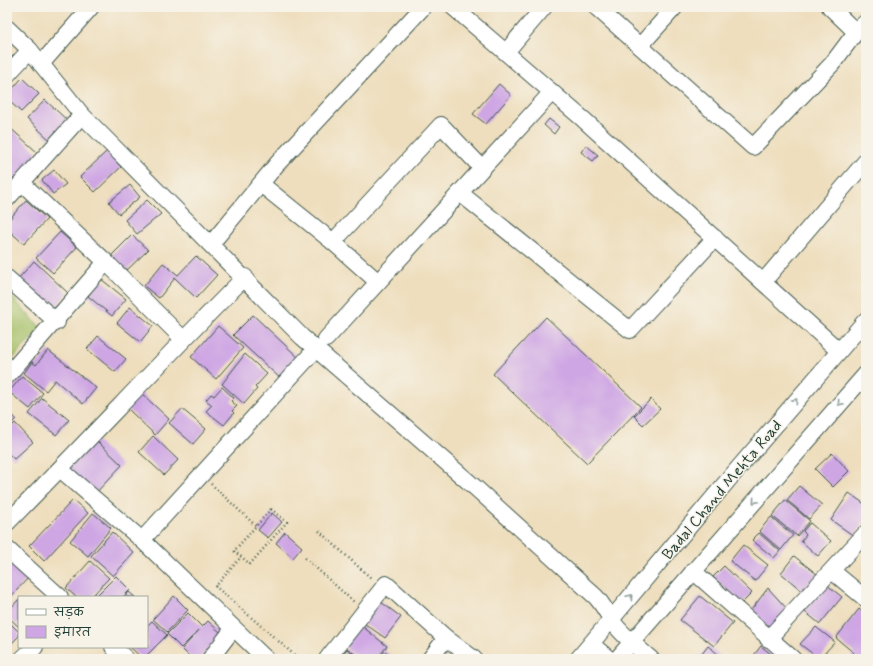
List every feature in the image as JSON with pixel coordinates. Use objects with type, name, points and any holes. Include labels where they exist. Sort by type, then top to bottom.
[{"type":"street","points":[[41,64],[91,7]]},
{"type":"street","points":[[211,244],[277,164],[423,7]]},
{"type":"street","points":[[453,7],[552,92],[839,351]]},
{"type":"street","points":[[506,52],[544,7]]},
{"type":"street","points":[[596,7],[753,147],[832,64],[861,27],[830,7]]},
{"type":"street","points":[[640,46],[675,7]]},
{"type":"street","points":[[7,28],[30,50],[82,115],[211,244],[245,277],[321,344],[590,592],[606,608],[612,620],[632,643],[651,659]]},
{"type":"street","points":[[7,75],[30,50]]},
{"type":"street","points":[[142,540],[552,92]]},
{"type":"street","points":[[7,199],[82,115]]},
{"type":"street","points":[[333,242],[440,126],[482,168]]},
{"type":"street","points":[[763,282],[866,161]]},
{"type":"street","points":[[22,183],[106,262],[183,339]]},
{"type":"street","points":[[261,184],[333,242],[378,282]]},
{"type":"street","points":[[460,193],[630,330],[715,238]]},
{"type":"street","points":[[7,376],[57,322],[106,262]]},
{"type":"street","points":[[7,523],[183,339],[245,277]]},
{"type":"street","points":[[7,278],[57,322]]},
{"type":"street","name":"Badal Chand Mehta Road","points":[[578,659],[729,479],[866,320]]},
{"type":"street","points":[[617,659],[866,374]]},
{"type":"street","points":[[60,469],[142,540],[233,629],[266,659]]},
{"type":"street","points":[[768,639],[866,533]]},
{"type":"street","points":[[7,549],[59,596]]},
{"type":"street","points":[[693,571],[768,639],[793,659]]},
{"type":"street","points":[[832,571],[866,598]]},
{"type":"street","points":[[327,659],[386,584],[446,638],[474,659]]},
{"type":"street","points":[[210,659],[233,629]]},
{"type":"street","points":[[430,659],[446,638]]},
{"type":"street","points":[[591,644],[609,659]]},
{"type":"street","points":[[22,659],[33,648]]},
{"type":"street","points":[[114,648],[126,659]]},
{"type":"path","points":[[207,481],[256,526]]},
{"type":"path","points":[[271,509],[287,522],[250,564],[234,551],[256,526],[271,509]]},
{"type":"path","points":[[319,531],[372,580],[368,585]]},
{"type":"path","points":[[203,600],[241,557]]},
{"type":"path","points":[[305,558],[354,602]]},
{"type":"path","points":[[209,582],[299,659]]},
{"type":"path","points":[[350,608],[358,596]]},
{"type":"green space","points":[[7,292],[41,328],[7,365]]},
{"type":"building","points":[[22,78],[39,94],[21,112],[7,99],[7,95]]},
{"type":"building","points":[[499,84],[511,95],[486,124],[473,114]]},
{"type":"building","points":[[45,100],[67,120],[49,139],[27,119]]},
{"type":"building","points":[[549,119],[559,127],[554,134],[544,125]]},
{"type":"building","points":[[7,125],[38,153],[11,182],[7,178]]},
{"type":"building","points":[[586,145],[598,155],[593,161],[581,152]]},
{"type":"building","points":[[107,151],[121,167],[95,192],[80,177]]},
{"type":"building","points":[[54,170],[66,184],[53,194],[42,180]]},
{"type":"building","points":[[130,185],[140,197],[119,214],[109,202]]},
{"type":"building","points":[[26,200],[47,219],[24,244],[7,229],[7,222]]},
{"type":"building","points":[[147,200],[161,214],[137,234],[125,220]]},
{"type":"building","points":[[60,232],[77,247],[53,273],[36,258]]},
{"type":"building","points":[[132,235],[148,250],[127,270],[110,257]]},
{"type":"building","points":[[196,256],[217,275],[196,298],[175,278],[159,298],[144,286],[163,263],[178,275]]},
{"type":"building","points":[[34,261],[68,293],[53,310],[18,279]]},
{"type":"building","points":[[101,279],[126,299],[112,316],[88,296]]},
{"type":"building","points":[[130,307],[153,326],[140,342],[117,323]]},
{"type":"building","points":[[253,315],[300,359],[281,379],[233,335]]},
{"type":"building","points":[[546,317],[641,407],[587,463],[493,374]]},
{"type":"building","points":[[218,326],[243,348],[216,379],[191,357]]},
{"type":"building","points":[[98,336],[126,359],[115,372],[87,349]]},
{"type":"building","points":[[48,350],[96,388],[83,404],[55,380],[46,391],[24,373],[32,362],[36,365]]},
{"type":"building","points":[[245,354],[267,374],[255,387],[257,389],[244,404],[222,384]]},
{"type":"building","points":[[22,376],[43,393],[30,409],[9,392]]},
{"type":"building","points":[[222,387],[234,398],[231,401],[237,406],[232,411],[234,413],[224,425],[206,411],[212,405],[206,400],[211,394],[214,396]]},
{"type":"building","points":[[139,391],[169,419],[155,435],[125,406]]},
{"type":"building","points":[[42,398],[69,420],[56,435],[29,414]]},
{"type":"building","points":[[651,399],[660,409],[643,425],[634,416]]},
{"type":"building","points":[[7,409],[16,419],[7,428]]},
{"type":"building","points":[[182,409],[206,429],[193,444],[169,423]]},
{"type":"building","points":[[15,423],[33,442],[14,459],[7,452],[7,431]]},
{"type":"building","points":[[153,436],[178,460],[164,475],[139,452]]},
{"type":"building","points":[[96,440],[122,465],[93,496],[66,471]]},
{"type":"building","points":[[832,453],[849,471],[833,487],[815,469]]},
{"type":"building","points":[[799,486],[822,505],[809,519],[787,500]]},
{"type":"building","points":[[849,493],[866,505],[866,520],[854,536],[831,520]]},
{"type":"building","points":[[73,500],[88,513],[44,561],[29,546]]},
{"type":"building","points":[[785,500],[810,521],[797,536],[772,516]]},
{"type":"building","points":[[93,513],[111,528],[88,556],[70,541]]},
{"type":"building","points":[[272,513],[282,522],[268,538],[258,530]]},
{"type":"building","points":[[771,517],[793,535],[781,550],[759,531]]},
{"type":"building","points":[[810,523],[831,541],[818,556],[801,541],[806,535],[803,531]]},
{"type":"building","points":[[112,532],[134,553],[113,576],[91,556]]},
{"type":"building","points":[[285,532],[302,547],[293,558],[276,543]]},
{"type":"building","points":[[759,533],[780,551],[774,558],[752,540]]},
{"type":"building","points":[[743,545],[768,565],[755,581],[730,561]]},
{"type":"building","points":[[794,556],[818,575],[802,591],[781,573]]},
{"type":"building","points":[[7,558],[28,578],[7,601]]},
{"type":"building","points":[[90,561],[109,578],[92,596],[75,596],[66,588]]},
{"type":"building","points":[[724,566],[752,593],[741,604],[713,577]]},
{"type":"building","points":[[116,576],[130,590],[124,596],[96,596]]},
{"type":"building","points":[[826,584],[842,597],[820,624],[804,611]]},
{"type":"building","points":[[768,588],[788,610],[770,632],[748,614]]},
{"type":"building","points":[[129,592],[134,596],[126,596]]},
{"type":"building","points":[[174,596],[188,610],[167,632],[153,619]]},
{"type":"building","points":[[700,596],[733,623],[714,646],[680,620]]},
{"type":"building","points":[[377,599],[401,617],[385,638],[361,621]]},
{"type":"building","points":[[18,600],[18,626],[7,616],[7,612]]},
{"type":"building","points":[[859,609],[866,615],[866,659],[855,659],[851,656],[854,653],[836,638]]},
{"type":"building","points":[[188,613],[202,627],[208,621],[222,634],[199,659],[192,659],[182,649],[200,629],[181,648],[167,634]]},
{"type":"building","points":[[7,620],[18,631],[18,637],[7,648]]},
{"type":"building","points":[[152,621],[167,635],[143,659],[131,648],[148,648],[148,625]]},
{"type":"building","points":[[358,623],[387,646],[377,659],[361,659],[342,644]]},
{"type":"building","points":[[816,627],[835,642],[819,659],[800,644]]},
{"type":"building","points":[[708,646],[724,659],[698,659]]},
{"type":"building","points":[[761,646],[777,659],[751,659]]},
{"type":"building","points":[[347,649],[359,659],[339,659]]},
{"type":"building","points":[[385,651],[395,659],[378,659]]}]
